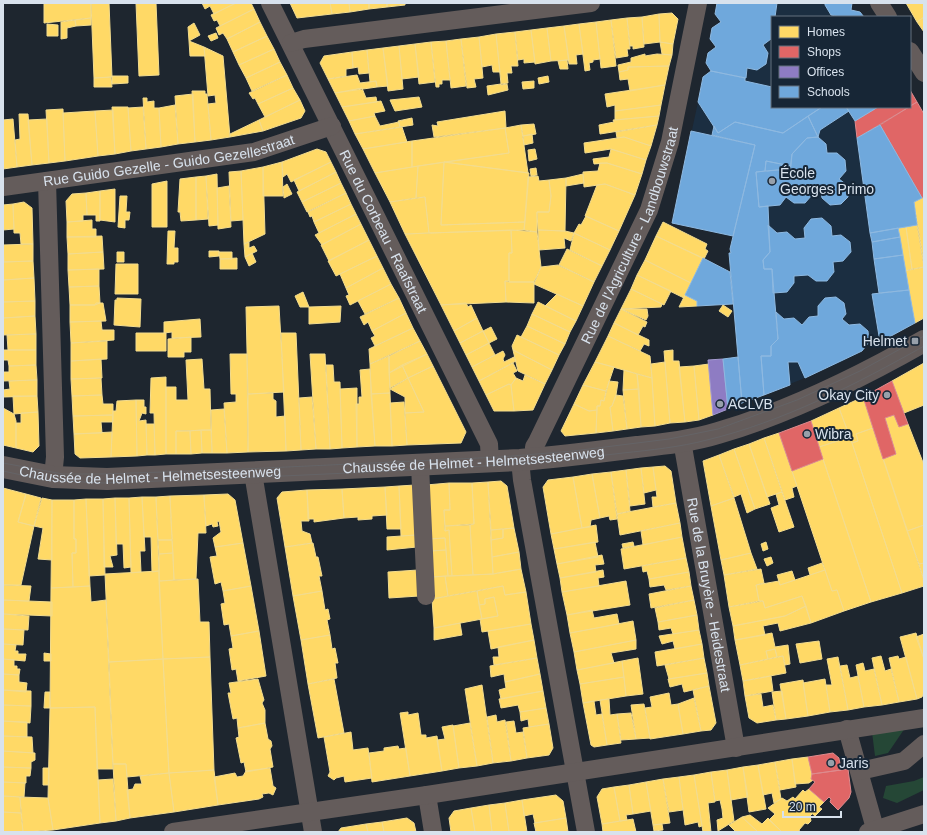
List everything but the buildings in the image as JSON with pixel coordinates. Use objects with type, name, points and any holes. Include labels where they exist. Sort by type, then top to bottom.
[{"type":"street","name":"Rue du Corbeau - Raafstraat","points":[[270,3],[489,444],[490,461]]},
{"type":"street","points":[[291,44],[304,39],[591,3]]},
{"type":"street","name":"Rue de l'Agriculture - Landbouwstraat","points":[[586,832],[522,480],[528,459],[649,210],[670,142],[698,3]]},
{"type":"street","points":[[879,3],[887,16]]},
{"type":"street","points":[[911,53],[924,74]]},
{"type":"street","name":"Rue Guido Gezelle - Guido Gezellestraat","points":[[3,187],[254,152],[332,126]]},
{"type":"street","points":[[47,181],[55,457],[53,478]]},
{"type":"street","name":"Chaussée de Helmet - Helmetsesteenweg","points":[[3,467],[53,478],[107,479],[528,459],[578,455],[682,441],[717,434],[796,404],[871,370],[924,341]]},
{"type":"street","name":"Rue de la Bruyère - Heidestraat","points":[[682,441],[736,748]]},
{"type":"street","points":[[420,465],[426,596]]},
{"type":"street","points":[[253,473],[313,832]]},
{"type":"street","points":[[173,832],[427,796],[924,718]]},
{"type":"street","points":[[847,730],[860,771],[873,831],[924,814]]},
{"type":"street","points":[[860,771],[904,761],[924,744]]},
{"type":"street","points":[[427,796],[433,832]]},
{"type":"shaded area","name":"École Georges Primo","points":[[717,3],[852,3],[851,10],[860,12],[863,16],[771,16],[771,108],[876,108],[855,121],[879,293],[872,295],[880,342],[869,342],[862,351],[841,362],[742,403],[729,253],[731,253],[733,237],[672,223],[698,102],[711,71],[706,63],[708,53],[716,47],[712,28],[720,22],[715,14]]},
{"type":"green space","points":[[905,728],[888,753],[875,756],[872,732]]},
{"type":"green space","points":[[924,777],[924,790],[897,803],[883,798],[886,786],[914,781]]},
{"type":"tram line","points":[[3,463],[63,474],[223,470],[500,457],[573,451],[669,439],[718,429],[797,400],[860,371],[924,336]]},
{"type":"tram line","points":[[3,471],[45,480],[103,483],[472,467],[602,456],[665,448],[697,442],[735,432],[791,412],[846,388],[924,346]]},
{"type":"place","name":"École Georges Primo","points":[[772,181]]},
{"type":"place","name":"Helmet","points":[[915,341]]},
{"type":"place","name":"Okay City","points":[[887,395]]},
{"type":"place","name":"ACLVB","points":[[720,404]]},
{"type":"place","name":"Wibra","points":[[807,434]]},
{"type":"place","name":"Jaris","points":[[831,763]]}]
